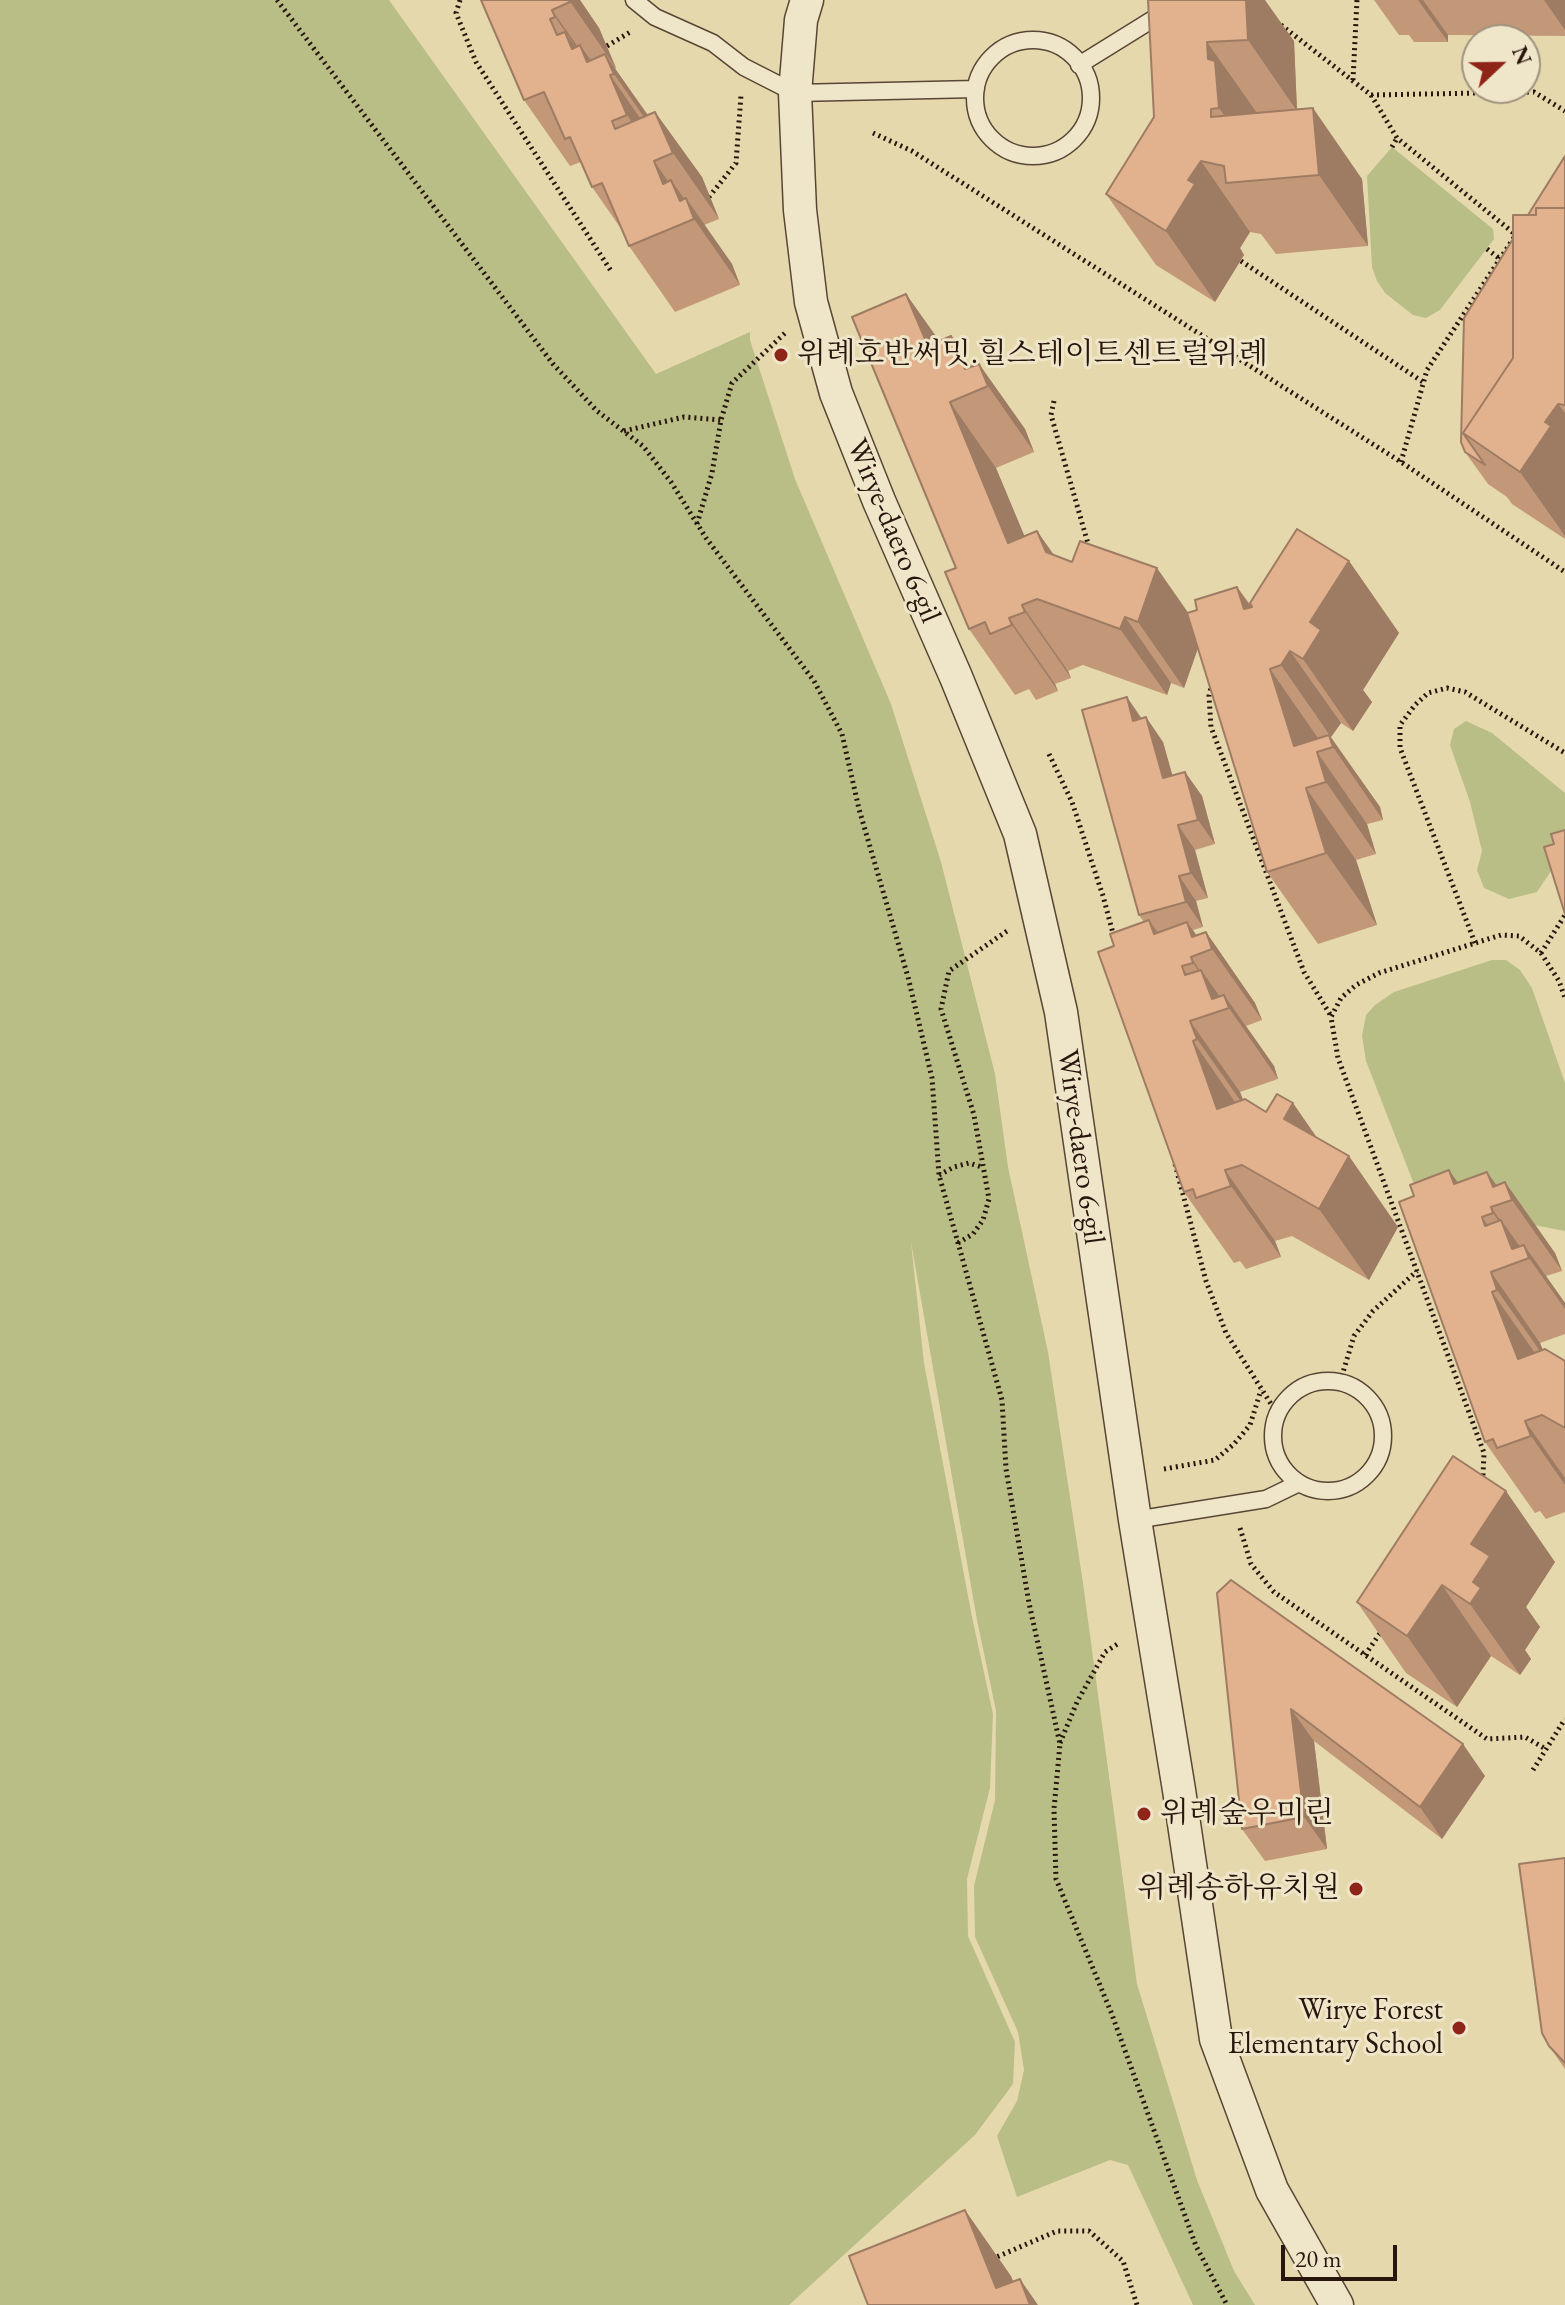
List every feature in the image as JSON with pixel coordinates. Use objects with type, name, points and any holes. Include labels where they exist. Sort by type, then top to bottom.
[{"type":"street","name":"Wirye-daero 6-gil","points":[[807,0],[801,20],[795,93],[800,210],[812,308],[836,393],[1020,834],[1061,1012],[1128,1475],[1216,2039],[1272,2190],[1337,2305]]},
{"type":"lane","points":[[634,0],[655,17],[713,43],[744,67],[795,93],[976,89]]},
{"type":"lane","points":[[1079,65],[1166,11]]},
{"type":"lane","points":[[1040,41],[1059,46],[1075,58],[1086,75],[1090,93],[1089,111],[1083,128],[1057,152],[1039,156],[1020,155],[1004,149],[988,136],[978,118],[974,99],[976,89],[987,62],[1002,49],[1020,42],[1040,41]]},
{"type":"lane","points":[[1321,1381],[1340,1382],[1358,1390],[1371,1401],[1380,1416],[1382,1450],[1375,1466],[1363,1479],[1348,1488],[1314,1490],[1299,1483],[1284,1469],[1276,1452],[1273,1433],[1278,1415],[1288,1399],[1303,1387],[1321,1381]]},
{"type":"lane","points":[[1135,1520],[1266,1499],[1299,1483]]},
{"type":"path","points":[[277,0],[553,364],[597,411],[643,446],[671,482],[706,538],[814,681],[842,734],[859,809],[908,977],[932,1078],[939,1175],[1002,1400],[1006,1469],[1029,1603],[1060,1744]]},
{"type":"path","points":[[460,0],[456,13],[476,62],[611,271]]},
{"type":"path","points":[[1353,81],[1357,0]]},
{"type":"path","points":[[1272,18],[1371,95],[1397,138],[1516,235]]},
{"type":"path","points":[[709,197],[736,163],[744,67]]},
{"type":"path","points":[[1371,95],[1534,92],[1565,111]]},
{"type":"path","points":[[873,133],[912,151],[1401,462],[1565,572]]},
{"type":"path","points":[[1392,147],[1397,138]]},
{"type":"path","points":[[1401,462],[1427,370],[1524,223]]},
{"type":"path","points":[[1487,249],[1500,259]]},
{"type":"path","points":[[1241,261],[1423,383]]},
{"type":"path","points":[[697,524],[732,383],[812,308]]},
{"type":"path","points":[[1054,401],[1051,415],[1090,549]]},
{"type":"path","points":[[624,431],[684,417],[721,420]]},
{"type":"path","points":[[1216,669],[1209,696],[1211,727],[1304,972],[1331,1017],[1338,1058],[1484,1453],[1483,1476],[1477,1488]]},
{"type":"path","points":[[1475,943],[1400,748],[1400,725],[1428,693],[1447,688],[1465,692],[1565,753]]},
{"type":"path","points":[[1049,754],[1072,802],[1118,950]]},
{"type":"path","points":[[958,1244],[973,1234],[983,1220],[989,1199],[974,1115],[941,1009],[949,971],[1038,910]]},
{"type":"path","points":[[1541,953],[1565,915]]},
{"type":"path","points":[[1331,1017],[1341,998],[1356,985],[1379,973],[1501,935],[1519,936],[1541,953],[1559,981],[1565,998]]},
{"type":"path","points":[[1173,1158],[1206,1281],[1226,1333],[1278,1415]]},
{"type":"path","points":[[939,1175],[969,1163],[982,1167]]},
{"type":"path","points":[[1340,1382],[1354,1336],[1373,1311],[1417,1271]]},
{"type":"path","points":[[1128,1475],[1215,1460],[1250,1425],[1261,1389]]},
{"type":"path","points":[[1233,1504],[1251,1564],[1274,1592],[1487,1739],[1525,1737],[1546,1749]]},
{"type":"path","points":[[1152,1621],[1105,1652],[1077,1702],[1060,1744],[1054,1809],[1056,1879],[1111,2012],[1196,2246],[1227,2305]]},
{"type":"path","points":[[1365,1655],[1383,1629]]},
{"type":"path","points":[[1533,1770],[1565,1719]]},
{"type":"path","points":[[984,2262],[1057,2231],[1089,2231],[1123,2261],[1137,2305]]},
{"type":"green space","points":[[0,0],[389,0],[656,374],[750,332],[795,479],[891,704],[941,862],[995,1074],[1008,1167],[1048,1352],[1083,1583],[1137,1984],[1197,2180],[1234,2271],[1255,2305],[1193,2305],[1128,2165],[1110,2160],[1017,2197],[997,2136],[1017,2101],[1024,2070],[1018,2032],[975,1937],[974,1886],[995,1800],[996,1711],[977,1620],[911,1242],[924,1363],[993,1714],[990,1788],[967,1879],[968,1936],[1015,2042],[1013,2084],[975,2135],[789,2305],[0,2305]]},
{"type":"green space","points":[[1392,147],[1493,229],[1494,239],[1440,310],[1426,318],[1413,315],[1385,293],[1372,267],[1367,176]]},
{"type":"green space","points":[[1466,721],[1492,733],[1565,793],[1565,850],[1537,892],[1509,899],[1484,888],[1477,870],[1482,851],[1470,802],[1450,745],[1454,729]]},
{"type":"green space","points":[[1492,960],[1506,960],[1520,970],[1532,988],[1565,1083],[1565,1231],[1523,1223],[1440,1251],[1366,1061],[1362,1036],[1366,1015],[1394,992]]},
{"type":"building","points":[[481,0],[569,0],[552,10],[555,17],[550,19],[557,35],[565,32],[572,49],[580,45],[587,62],[605,54],[614,74],[610,75],[627,115],[612,121],[615,129],[655,112],[673,153],[654,161],[663,184],[671,180],[680,201],[686,198],[694,219],[629,246],[602,183],[592,187],[570,137],[565,139],[544,92],[524,100]]},
{"type":"building","points":[[1148,0],[1246,0],[1248,40],[1207,42],[1208,59],[1215,61],[1219,108],[1211,109],[1211,117],[1313,108],[1319,175],[1226,183],[1224,166],[1201,161],[1188,180],[1195,184],[1166,231],[1106,194],[1154,117]]},
{"type":"building","points":[[1565,156],[1565,208],[1536,208],[1536,215],[1528,215]]},
{"type":"building","points":[[1536,208],[1565,208],[1565,405],[1558,404],[1545,422],[1551,426],[1520,472],[1463,433],[1513,358],[1513,215],[1536,215]]},
{"type":"building","points":[[1513,239],[1513,358],[1463,433],[1485,465],[1465,452],[1461,442],[1464,318]]},
{"type":"building","points":[[906,294],[928,346],[951,336],[965,369],[979,364],[988,386],[950,402],[1008,543],[1037,531],[1046,552],[1072,562],[1080,541],[1157,568],[1138,622],[1125,617],[1120,629],[1037,599],[1022,605],[1025,612],[1009,618],[1012,625],[990,634],[985,622],[969,629],[945,572],[956,568],[852,317]]},
{"type":"building","points":[[1297,529],[1349,561],[1310,622],[1321,630],[1303,659],[1290,651],[1281,665],[1270,669],[1294,746],[1329,735],[1333,747],[1317,752],[1326,782],[1306,788],[1326,853],[1267,872],[1187,613],[1197,610],[1195,600],[1237,587],[1244,609],[1252,607],[1250,603]]},
{"type":"building","points":[[1127,697],[1133,721],[1146,717],[1163,778],[1185,772],[1198,820],[1178,825],[1191,873],[1179,876],[1186,902],[1139,915],[1082,710]]},
{"type":"building","points":[[1565,830],[1565,914],[1544,847],[1554,844],[1551,834]]},
{"type":"building","points":[[1149,920],[1154,934],[1187,922],[1192,937],[1206,932],[1212,949],[1191,957],[1193,963],[1182,966],[1185,975],[1201,970],[1212,999],[1224,995],[1229,1008],[1190,1021],[1197,1039],[1193,1041],[1217,1109],[1245,1099],[1266,1112],[1277,1094],[1293,1103],[1284,1119],[1349,1156],[1319,1209],[1242,1165],[1225,1170],[1231,1186],[1196,1198],[1193,1189],[1184,1192],[1098,952],[1114,946],[1110,934]]},
{"type":"building","points":[[1449,1170],[1454,1184],[1487,1172],[1493,1187],[1505,1182],[1512,1200],[1491,1207],[1493,1213],[1482,1217],[1485,1226],[1501,1220],[1512,1249],[1524,1245],[1529,1258],[1491,1272],[1497,1290],[1492,1292],[1518,1359],[1545,1349],[1565,1361],[1565,1428],[1542,1415],[1525,1421],[1531,1436],[1497,1448],[1493,1439],[1485,1442],[1399,1202],[1414,1196],[1410,1185]]},
{"type":"building","points":[[1453,1456],[1506,1491],[1471,1544],[1490,1556],[1473,1582],[1481,1588],[1470,1604],[1442,1585],[1407,1636],[1357,1602]]},
{"type":"building","points":[[1231,1580],[1463,1744],[1420,1807],[1291,1709],[1304,1817],[1242,1829],[1217,1593]]},
{"type":"building","points":[[1565,1858],[1565,2063],[1542,2033],[1519,1864]]},
{"type":"building","points":[[965,2210],[996,2288],[1020,2279],[1030,2305],[868,2305],[849,2256]]},
{"type":"place","name":"위례호반써밋.힐스테이트센트럴위례","points":[[781,355]]},
{"type":"place","name":"위례숲우미린","points":[[1144,1814]]},
{"type":"place","name":"위례송하유치원","points":[[1356,1889]]},
{"type":"place","name":"Wirye Forest Elementary School","points":[[1459,2028]]}]
